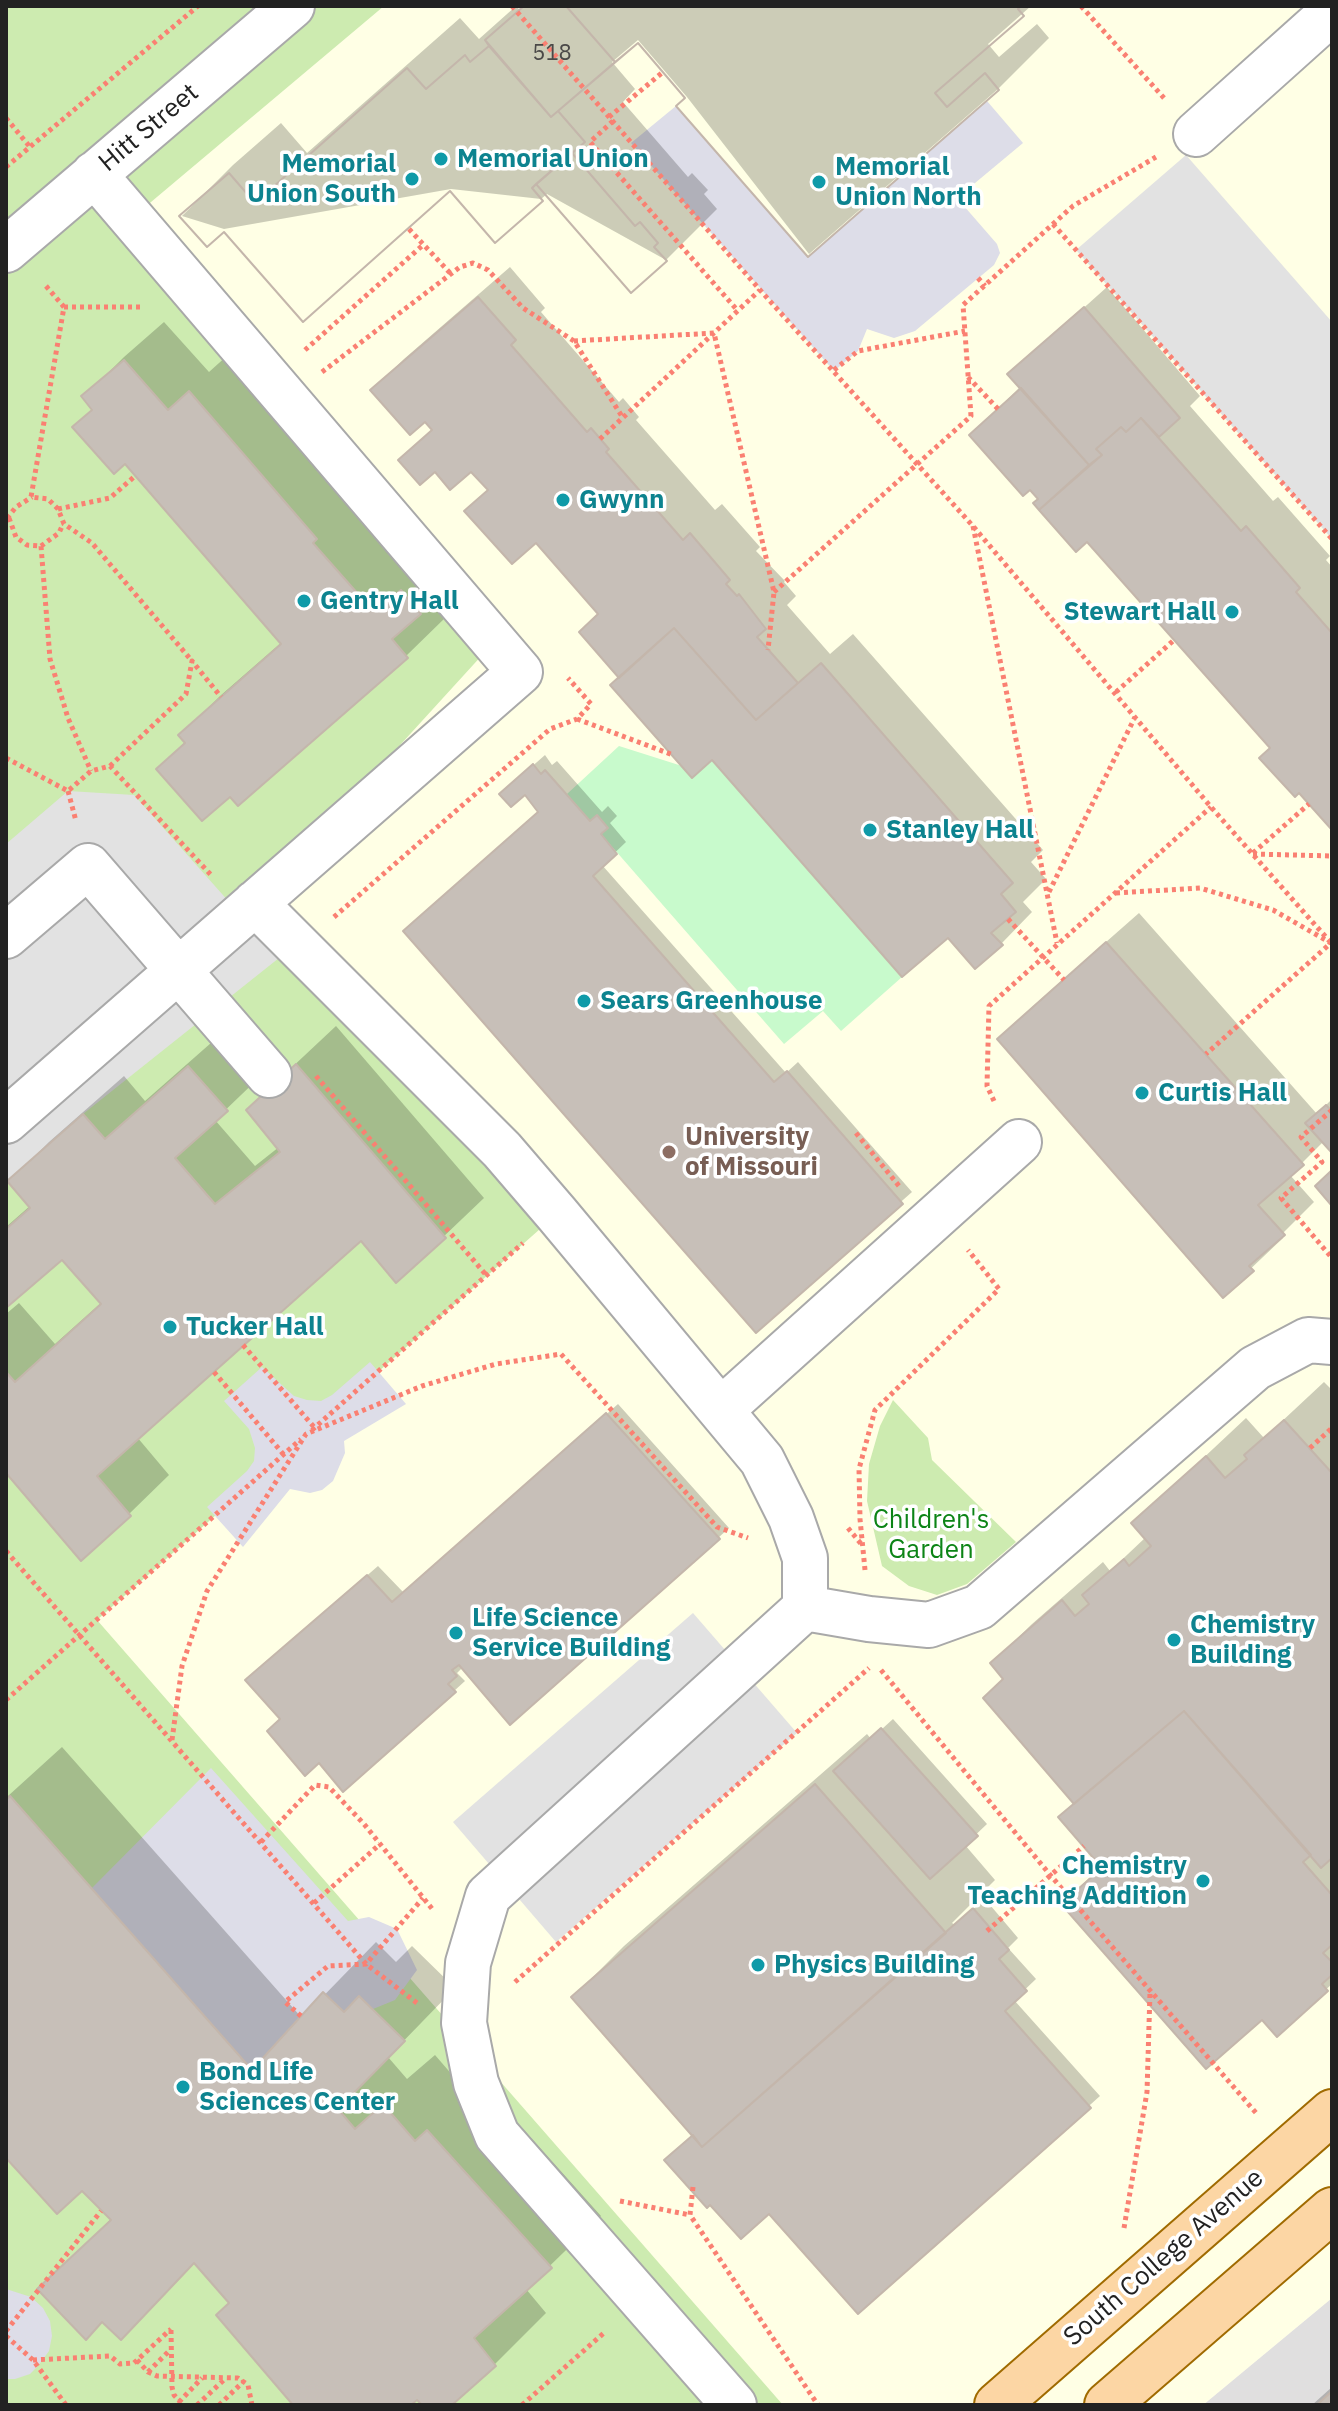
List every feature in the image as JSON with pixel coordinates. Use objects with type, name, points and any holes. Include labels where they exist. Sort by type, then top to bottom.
[{"type":"main road","name":"South College Avenue","points":[[997,2405],[1332,2112]]},
{"type":"main road","points":[[1107,2405],[1332,2210]]},
{"type":"street","name":"Hitt Street","points":[[6,250],[292,6]]},
{"type":"street","points":[[1196,134],[1332,12]]},
{"type":"street","points":[[6,1121],[520,672],[94,174]]},
{"type":"street","points":[[6,936],[88,866],[178,972],[287,1070]]},
{"type":"street","points":[[255,903],[502,1150],[557,1214],[762,1460],[791,1518],[805,1558],[805,1608],[488,1896],[468,1963],[464,2023],[476,2083],[497,2135],[734,2405]]},
{"type":"street","points":[[721,1410],[923,1204],[1019,1142]]},
{"type":"street","points":[[805,1608],[929,1625],[979,1607],[1255,1368],[1308,1340],[1332,1342]]},
{"type":"path","points":[[6,167],[198,6]]},
{"type":"path","points":[[512,6],[760,290],[972,525],[1211,807],[1332,944]]},
{"type":"path","points":[[774,592],[971,416],[963,305],[1073,206],[1196,134],[1081,6]]},
{"type":"path","points":[[663,72],[590,142],[738,311]]},
{"type":"path","points":[[6,118],[30,147]]},
{"type":"path","points":[[582,164],[598,150]]},
{"type":"path","points":[[1053,224],[1332,539]]},
{"type":"path","points":[[409,229],[451,274]]},
{"type":"path","points":[[304,351],[423,245]]},
{"type":"path","points":[[287,399],[460,267],[473,263],[488,270],[523,308],[574,341],[623,418]]},
{"type":"path","points":[[978,278],[985,286]]},
{"type":"path","points":[[46,286],[64,307],[207,306]]},
{"type":"path","points":[[600,439],[760,290]]},
{"type":"path","points":[[31,497],[64,307]]},
{"type":"path","points":[[834,371],[858,351],[965,331]]},
{"type":"path","points":[[574,341],[714,333]]},
{"type":"path","points":[[714,333],[774,592],[768,650]]},
{"type":"path","points":[[967,376],[998,409]]},
{"type":"path","points":[[58,509],[110,498],[135,476]]},
{"type":"path","points":[[64,524],[59,533],[41,546],[27,545],[16,537],[7,518],[31,497],[48,499],[58,509],[64,524],[92,543],[221,697]]},
{"type":"path","points":[[972,525],[1057,943]]},
{"type":"path","points":[[41,546],[50,659],[68,718],[91,771]]},
{"type":"path","points":[[1116,692],[1174,640]]},
{"type":"path","points":[[6,758],[68,791],[91,771],[110,766],[186,694],[192,661]]},
{"type":"path","points":[[1048,895],[1135,717]]},
{"type":"path","points":[[330,926],[343,907],[550,729],[577,719],[673,755]]},
{"type":"path","points":[[110,766],[216,880]]},
{"type":"path","points":[[1253,854],[1309,804]]},
{"type":"path","points":[[1019,1142],[987,1086],[989,1006],[1211,807]]},
{"type":"path","points":[[1253,854],[1332,856]]},
{"type":"path","points":[[1115,893],[1200,888],[1273,910],[1332,944]]},
{"type":"path","points":[[1008,919],[1064,980]]},
{"type":"path","points":[[1206,1054],[1332,944]]},
{"type":"path","points":[[287,1070],[487,1276]]},
{"type":"path","points":[[1332,1110],[1301,1137],[1322,1162],[1281,1198],[1332,1258]]},
{"type":"path","points":[[856,1133],[999,1289],[875,1410],[859,1469],[869,1619]]},
{"type":"path","points":[[6,1700],[557,1214]]},
{"type":"path","points":[[243,1345],[314,1427]]},
{"type":"path","points":[[172,1740],[182,1666],[207,1591],[306,1434],[422,1386],[496,1364],[561,1354],[697,1503]]},
{"type":"path","points":[[214,1372],[284,1455]]},
{"type":"path","points":[[1310,1448],[1332,1428]]},
{"type":"path","points":[[6,1551],[366,1964],[428,2012],[464,2023]]},
{"type":"path","points":[[510,1996],[514,1983],[876,1662],[1051,1876],[1261,2120]]},
{"type":"path","points":[[261,1842],[315,1785],[329,1787],[443,1920]]},
{"type":"path","points":[[314,1903],[380,1844]]},
{"type":"path","points":[[987,1931],[1084,1846]]},
{"type":"path","points":[[301,2016],[285,2002],[328,1966],[366,1964],[423,1898]]},
{"type":"path","points":[[1122,2237],[1147,2092],[1150,1991]]},
{"type":"path","points":[[693,2187],[690,2215],[818,2405]]},
{"type":"path","points":[[609,2198],[690,2215]]},
{"type":"path","points":[[66,2405],[33,2360],[6,2333],[101,2211]]},
{"type":"path","points":[[522,2405],[640,2301]]},
{"type":"path","points":[[33,2360],[110,2356],[120,2364],[137,2360],[171,2329],[172,2387],[181,2403],[202,2377]]},
{"type":"path","points":[[148,2372],[170,2350]]},
{"type":"path","points":[[137,2360],[148,2372],[171,2378],[226,2377],[244,2381],[251,2392],[252,2405]]},
{"type":"path","points":[[197,2405],[226,2377]]},
{"type":"path","points":[[219,2405],[244,2381]]},
{"type":"shaded area","name":"University of Missouri","points":[[6,6],[1332,6],[1332,2298],[1203,2405],[6,2405]]},
{"type":"shaded area","points":[[987,101],[1023,143],[957,198],[997,244],[1000,253],[994,265],[915,331],[894,338],[867,329],[858,351],[834,371],[631,143],[676,106],[808,257]]},
{"type":"shaded area","points":[[1186,155],[1332,322],[1332,539],[1076,250]]},
{"type":"shaded area","points":[[68,791],[134,795],[279,958],[83,1114],[6,1182],[6,844]]},
{"type":"shaded area","points":[[370,1362],[406,1404],[344,1441],[345,1453],[333,1481],[322,1490],[310,1493],[290,1489],[243,1547],[207,1507],[254,1461],[255,1448],[249,1429],[224,1401],[262,1367],[294,1396],[321,1401]]},
{"type":"shaded area","points":[[693,1613],[797,1733],[556,1942],[453,1822]]},
{"type":"shaded area","points":[[211,1768],[348,1921],[369,1917],[397,1929],[417,1970],[395,2000],[373,2009],[359,1996],[344,2012],[323,1992],[252,2070],[91,1889]]},
{"type":"shaded area","points":[[6,2289],[31,2297],[43,2308],[50,2321],[52,2336],[49,2351],[38,2366],[30,2374],[15,2379],[6,2379]]},
{"type":"shaded area","points":[[1332,2298],[1332,2405],[1203,2405]]},
{"type":"green space","points":[[6,6],[384,6],[132,218],[484,653],[256,903],[557,1214],[97,1620],[783,2405],[6,2405]]},
{"type":"green space","points":[[619,746],[682,766],[712,760],[902,977],[841,1031],[823,1011],[784,1044],[601,834],[608,827],[597,815],[590,821],[567,794]]},
{"type":"green space","name":"Children's Garden","points":[[893,1400],[928,1438],[932,1460],[1016,1542],[967,1584],[937,1595],[909,1586],[882,1566],[867,1501],[869,1464],[880,1426]]},
{"type":"building","name":"Memorial Union","points":[[524,6],[1021,6],[1018,9],[1024,16],[935,93],[947,107],[985,73],[999,90],[808,257],[676,106],[685,98],[638,43],[558,111],[585,142],[572,153],[635,226],[640,222],[658,243],[654,247],[667,261],[631,293],[536,184],[532,188],[543,201],[495,243],[450,191],[303,322],[224,232],[207,247],[179,216],[229,173],[255,203],[407,68],[426,89],[465,55],[470,62],[489,46],[485,40]]},
{"type":"building","points":[[524,6],[566,6],[615,62],[551,117],[485,40]]},
{"type":"building","name":"Memorial Union North","points":[[566,6],[1021,6],[1018,9],[1024,16],[935,93],[947,107],[985,73],[999,90],[808,257],[676,106],[685,98],[638,43],[615,62]]},
{"type":"building","name":"Memorial Union South","points":[[489,46],[551,117],[558,111],[585,142],[532,188],[543,201],[495,243],[450,191],[303,322],[224,232],[207,247],[179,216],[229,173],[255,203],[407,68],[426,89],[465,55],[470,62]]},
{"type":"building","points":[[572,153],[635,226],[640,222],[658,243],[654,247],[667,261],[631,293],[536,184]]},
{"type":"building","name":"Gwynn","points":[[478,297],[516,340],[511,345],[587,432],[591,428],[609,449],[606,452],[683,540],[690,533],[730,580],[726,584],[737,596],[739,594],[766,629],[757,637],[798,683],[756,720],[674,628],[619,678],[579,632],[598,614],[536,543],[512,564],[464,511],[488,490],[471,472],[450,490],[435,472],[420,485],[398,460],[432,430],[425,422],[410,435],[370,390]]},
{"type":"building","points":[[1084,307],[1180,418],[1159,437],[1141,418],[1126,432],[1121,427],[1096,449],[1102,455],[1089,465],[1007,374]]},
{"type":"building","name":"Gentry Hall","points":[[124,360],[168,410],[189,391],[317,539],[313,543],[374,612],[401,590],[421,614],[392,639],[408,658],[238,806],[230,797],[202,821],[156,769],[185,743],[178,735],[281,644],[125,464],[114,474],[72,427],[92,410],[81,396]]},
{"type":"building","points":[[1021,388],[1089,465],[1039,510],[1033,503],[1038,499],[1030,490],[1023,496],[969,435]]},
{"type":"building","name":"Stewart Hall","points":[[1141,418],[1241,531],[1246,526],[1300,588],[1296,592],[1332,633],[1332,830],[1299,793],[1295,797],[1259,758],[1270,748],[1087,542],[1076,552],[1039,510],[1102,455],[1096,449],[1121,427],[1126,432]]},
{"type":"building","name":"Stanley Hall","points":[[674,628],[756,720],[821,663],[1013,883],[1001,894],[1016,912],[991,933],[1003,945],[975,969],[948,938],[902,977],[712,760],[692,778],[610,685]]},
{"type":"building","name":"Sears Greenhouse","points":[[533,764],[541,774],[545,770],[590,821],[597,815],[608,828],[601,834],[617,854],[593,876],[774,1082],[787,1071],[903,1204],[756,1333],[403,931],[538,812],[525,795],[511,807],[499,794]]},
{"type":"building","name":"Curtis Hall","points":[[1106,942],[1304,1165],[1258,1205],[1285,1235],[1249,1266],[1254,1271],[1223,1298],[997,1039]]},
{"type":"building","name":"Tucker Hall","points":[[296,1064],[446,1238],[396,1283],[361,1241],[97,1476],[131,1516],[81,1561],[6,1473],[6,1372],[15,1382],[101,1304],[62,1260],[6,1308],[6,1229],[30,1208],[7,1181],[83,1114],[105,1139],[188,1066],[228,1111],[175,1158],[215,1204],[280,1152],[246,1110]]},
{"type":"building","points":[[1326,1105],[1332,1111],[1332,1153],[1305,1123]]},
{"type":"building","points":[[1332,1170],[1332,1206],[1315,1186]]},
{"type":"building","name":"Life Science Service Building","points":[[606,1413],[720,1539],[510,1725],[459,1665],[452,1670],[457,1676],[448,1684],[456,1692],[343,1792],[319,1763],[305,1776],[267,1731],[280,1719],[245,1680],[367,1575],[392,1602]]},
{"type":"building","name":"Chemistry Building","points":[[1284,1420],[1332,1473],[1332,1858],[1321,1868],[1184,1711],[1074,1804],[983,1698],[1003,1679],[990,1663],[1062,1600],[1075,1616],[1089,1604],[1082,1595],[1124,1559],[1129,1566],[1151,1546],[1131,1523],[1206,1456],[1225,1478],[1247,1459],[1244,1455]]},
{"type":"building","name":"Chemistry Teaching Addition","points":[[1184,1711],[1311,1855],[1303,1862],[1332,1895],[1332,1945],[1323,1953],[1332,1962],[1332,1975],[1322,1984],[1328,1991],[1277,2037],[1262,2020],[1206,2069],[1061,1904],[1102,1868],[1058,1817]]},
{"type":"building","points":[[881,1728],[978,1836],[930,1879],[833,1771]]},
{"type":"building","name":"Physics Building","points":[[815,1784],[946,1933],[702,2147],[571,1997]]},
{"type":"building","name":"Bond Life Sciences Center","points":[[10,1796],[252,2070],[323,1992],[344,2012],[359,1996],[405,2041],[338,2109],[355,2129],[383,2104],[415,2141],[427,2130],[552,2268],[474,2338],[496,2366],[452,2405],[422,2405],[417,2400],[411,2405],[293,2405],[216,2315],[229,2303],[194,2263],[121,2340],[102,2322],[86,2340],[37,2289],[111,2220],[82,2191],[57,2214],[6,2158],[6,1800]]},
{"type":"building","points":[[973,1908],[1009,1950],[999,1959],[1027,1991],[1005,2011],[1091,2108],[858,2314],[769,2214],[741,2239],[710,2205],[707,2208],[664,2160],[693,2135],[702,2147]]},
{"type":"building","points":[[1332,2391],[1332,2405],[1317,2405]]},
{"type":"place","name":"Memorial Union","points":[[441,159]]},
{"type":"place","name":"Memorial Union South","points":[[412,179]]},
{"type":"place","name":"Memorial Union North","points":[[819,182]]},
{"type":"place","name":"Gwynn","points":[[563,500]]},
{"type":"place","name":"Gentry Hall","points":[[304,601]]},
{"type":"place","name":"Stewart Hall","points":[[1232,612]]},
{"type":"place","name":"Stanley Hall","points":[[870,830]]},
{"type":"place","name":"Sears Greenhouse","points":[[584,1001]]},
{"type":"place","name":"Curtis Hall","points":[[1142,1093]]},
{"type":"place","name":"University of Missouri","points":[[669,1152]]},
{"type":"place","name":"Tucker Hall","points":[[170,1327]]},
{"type":"place","name":"Life Science Service Building","points":[[456,1633]]},
{"type":"place","name":"Chemistry Building","points":[[1174,1640]]},
{"type":"place","name":"Chemistry Teaching Addition","points":[[1203,1881]]},
{"type":"place","name":"Physics Building","points":[[758,1965]]},
{"type":"place","name":"Bond Life Sciences Center","points":[[183,2087]]}]
